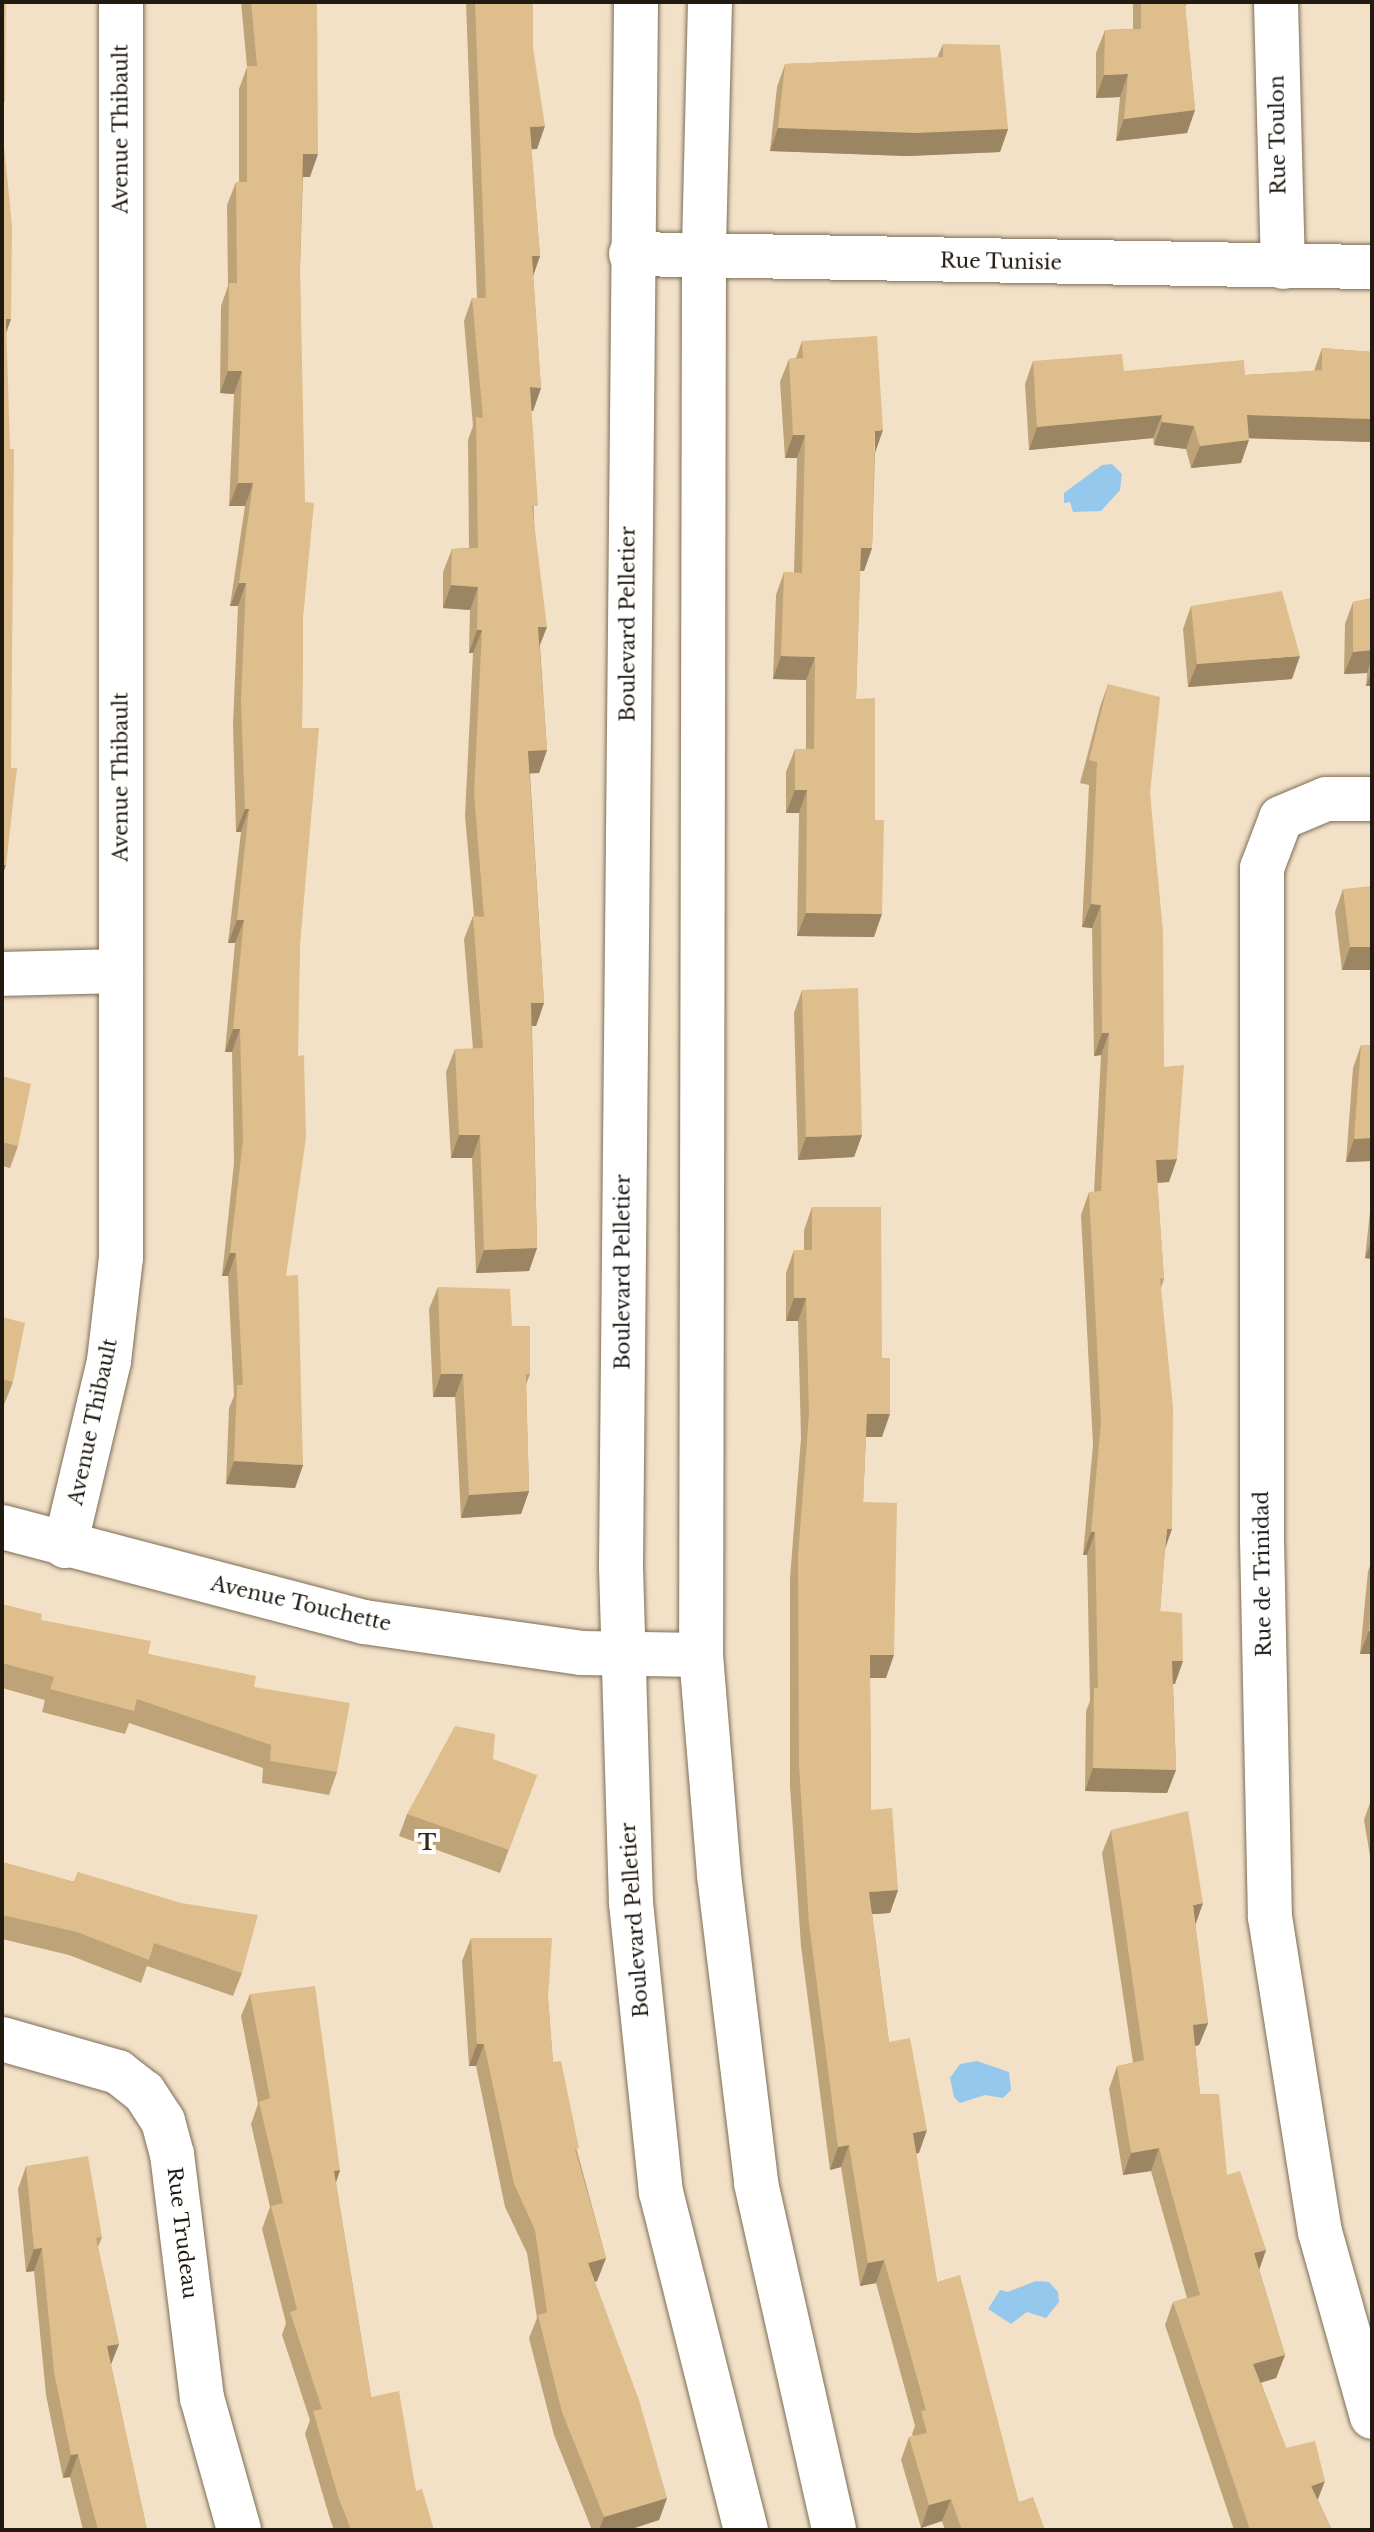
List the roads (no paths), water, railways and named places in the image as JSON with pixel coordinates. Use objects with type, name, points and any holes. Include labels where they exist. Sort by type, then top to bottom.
[{"type":"street","name":"Avenue Thibault","points":[[65,1546],[109,1361],[121,1258],[121,2]]},
{"type":"street","name":"Boulevard Pelletier","points":[[636,2],[631,254],[621,1656],[631,1903],[661,2192],[746,2530]]},
{"type":"street","points":[[710,2],[704,256],[701,1655],[719,1875],[756,2183],[834,2530]]},
{"type":"street","name":"Rue Toulon","points":[[1276,2],[1283,267]]},
{"type":"street","name":"Rue Tunisie","points":[[631,254],[1372,267]]},
{"type":"street","name":"Rue de Trinidad","points":[[1372,799],[1326,799],[1281,818],[1262,868],[1262,1539],[1270,1917],[1320,2232],[1372,2417]]},
{"type":"street","points":[[2,974],[121,971]]},
{"type":"street","name":"Avenue Touchette","points":[[2,1527],[364,1622],[621,1656],[701,1655]]},
{"type":"street","name":"Rue Trudeau","points":[[2,2039],[118,2072],[144,2092],[163,2121],[172,2154],[202,2398],[239,2530]]},
{"type":"water","points":[[1112,464],[1122,474],[1120,490],[1101,511],[1073,512],[1070,502],[1064,503],[1064,493],[1102,465]]},
{"type":"water","points":[[977,2061],[1009,2072],[1011,2090],[1003,2098],[985,2095],[960,2103],[954,2097],[950,2078],[960,2064]]},
{"type":"water","points":[[1036,2281],[1049,2282],[1058,2292],[1059,2302],[1046,2318],[1027,2312],[1011,2324],[988,2309],[1000,2290],[1008,2292]]},
{"type":"district","name":"T","points":[[427,1843]]}]
